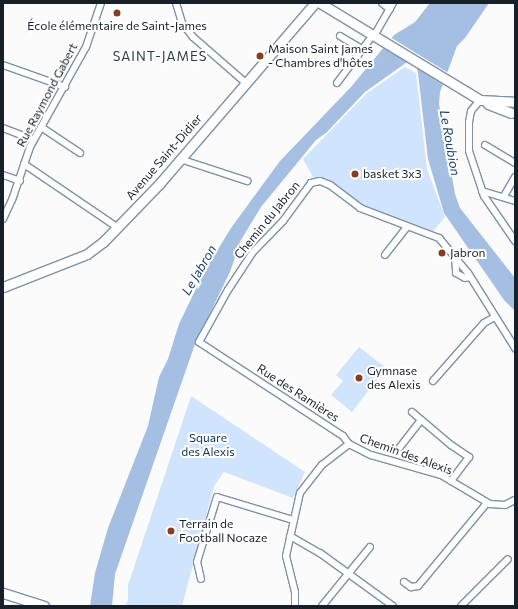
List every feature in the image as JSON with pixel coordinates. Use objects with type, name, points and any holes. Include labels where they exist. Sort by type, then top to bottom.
[{"type":"street","name":"Rue Raymond Gabert","points":[[3,219],[20,181],[24,164],[34,140],[86,47],[101,3]]},
{"type":"street","points":[[176,3],[182,23],[193,37],[246,83]]},
{"type":"street","name":"Avenue Saint-Didier","points":[[3,287],[87,254],[118,228],[315,3]]},
{"type":"street","points":[[320,3],[482,100],[489,105],[513,116],[515,102],[482,100],[471,111],[467,131],[469,151],[482,191],[515,241]]},
{"type":"street","points":[[337,82],[363,50],[376,37],[392,6],[382,3]]},
{"type":"street","points":[[340,36],[363,50]]},
{"type":"street","points":[[3,65],[65,87]]},
{"type":"street","points":[[41,127],[80,154]]},
{"type":"street","points":[[3,128],[34,140]]},
{"type":"street","points":[[485,145],[515,163]]},
{"type":"street","points":[[180,158],[247,181]]},
{"type":"street","points":[[24,164],[118,228]]},
{"type":"street","points":[[3,175],[20,181]]},
{"type":"street","points":[[504,196],[515,177]]},
{"type":"street","name":"Chemin du Jabron","points":[[199,342],[228,290],[253,252],[283,221],[311,183],[320,180],[330,185],[360,208],[406,226]]},
{"type":"street","points":[[482,191],[504,196],[515,201]]},
{"type":"street","points":[[385,255],[406,226],[439,238],[470,277],[515,348]]},
{"type":"street","points":[[433,381],[484,323],[494,317]]},
{"type":"street","name":"Rue des Ramières","points":[[199,342],[343,436],[349,444]]},
{"type":"street","points":[[412,412],[451,445],[469,457],[451,481]]},
{"type":"street","points":[[400,447],[421,420]]},
{"type":"street","name":"Chemin des Alexis","points":[[295,606],[295,592],[286,556],[293,520],[305,484],[322,465],[349,444],[371,455],[441,475],[487,503],[498,506],[512,503],[515,500]]},
{"type":"street","points":[[201,579],[198,562],[217,497],[293,520]]},
{"type":"street","points":[[404,582],[411,587],[418,586],[487,503]]},
{"type":"street","points":[[290,536],[320,553],[393,606]]},
{"type":"street","points":[[322,606],[370,547]]},
{"type":"street","points":[[461,606],[508,559]]},
{"type":"street","points":[[3,593],[44,606]]},
{"type":"green space","points":[[405,67],[416,73],[427,169],[445,217],[431,234],[361,205],[330,180],[314,179],[303,159],[367,93]]},
{"type":"green space","name":"Gymnase des Alexis","points":[[359,347],[386,368],[352,412],[331,395],[343,381],[336,375]]},
{"type":"green space","name":"Square des Alexis","points":[[191,396],[305,472],[293,498],[224,472],[214,486],[182,606],[125,606],[128,600],[128,585]]},
{"type":"shaded area","points":[[430,3],[489,3],[465,38],[457,46],[440,92],[439,104],[455,194],[460,208],[515,278],[515,311],[504,300],[444,213],[428,159],[418,73],[415,62],[410,60],[365,92],[326,133],[316,140],[261,207],[241,240],[230,272],[195,344],[115,574],[112,606],[90,606],[95,573],[108,528],[148,426],[159,377],[168,359],[179,324],[204,272],[231,228],[280,161],[351,87],[394,35],[415,22]]},
{"type":"pier","points":[[390,37],[450,74],[445,86],[415,67],[414,63],[409,63],[383,48]]},
{"type":"place","name":"École élémentaire de Saint-James","points":[[117,13]]},
{"type":"place","name":"Maison Saint James - Chambres d'hôtes","points":[[260,56]]},
{"type":"place","name":"basket 3x3","points":[[355,174]]},
{"type":"place","name":"Jabron","points":[[442,253]]},
{"type":"place","name":"Gymnase des Alexis","points":[[359,378]]},
{"type":"place","name":"Terrain de Football Nocaze","points":[[171,531]]},
{"type":"district","name":"SAINT-JAMES","points":[[160,56]]},
{"type":"water label","name":"Le Roubion","points":[[450,143]]},
{"type":"water label","name":"Le Jabron","points":[[199,270]]}]
